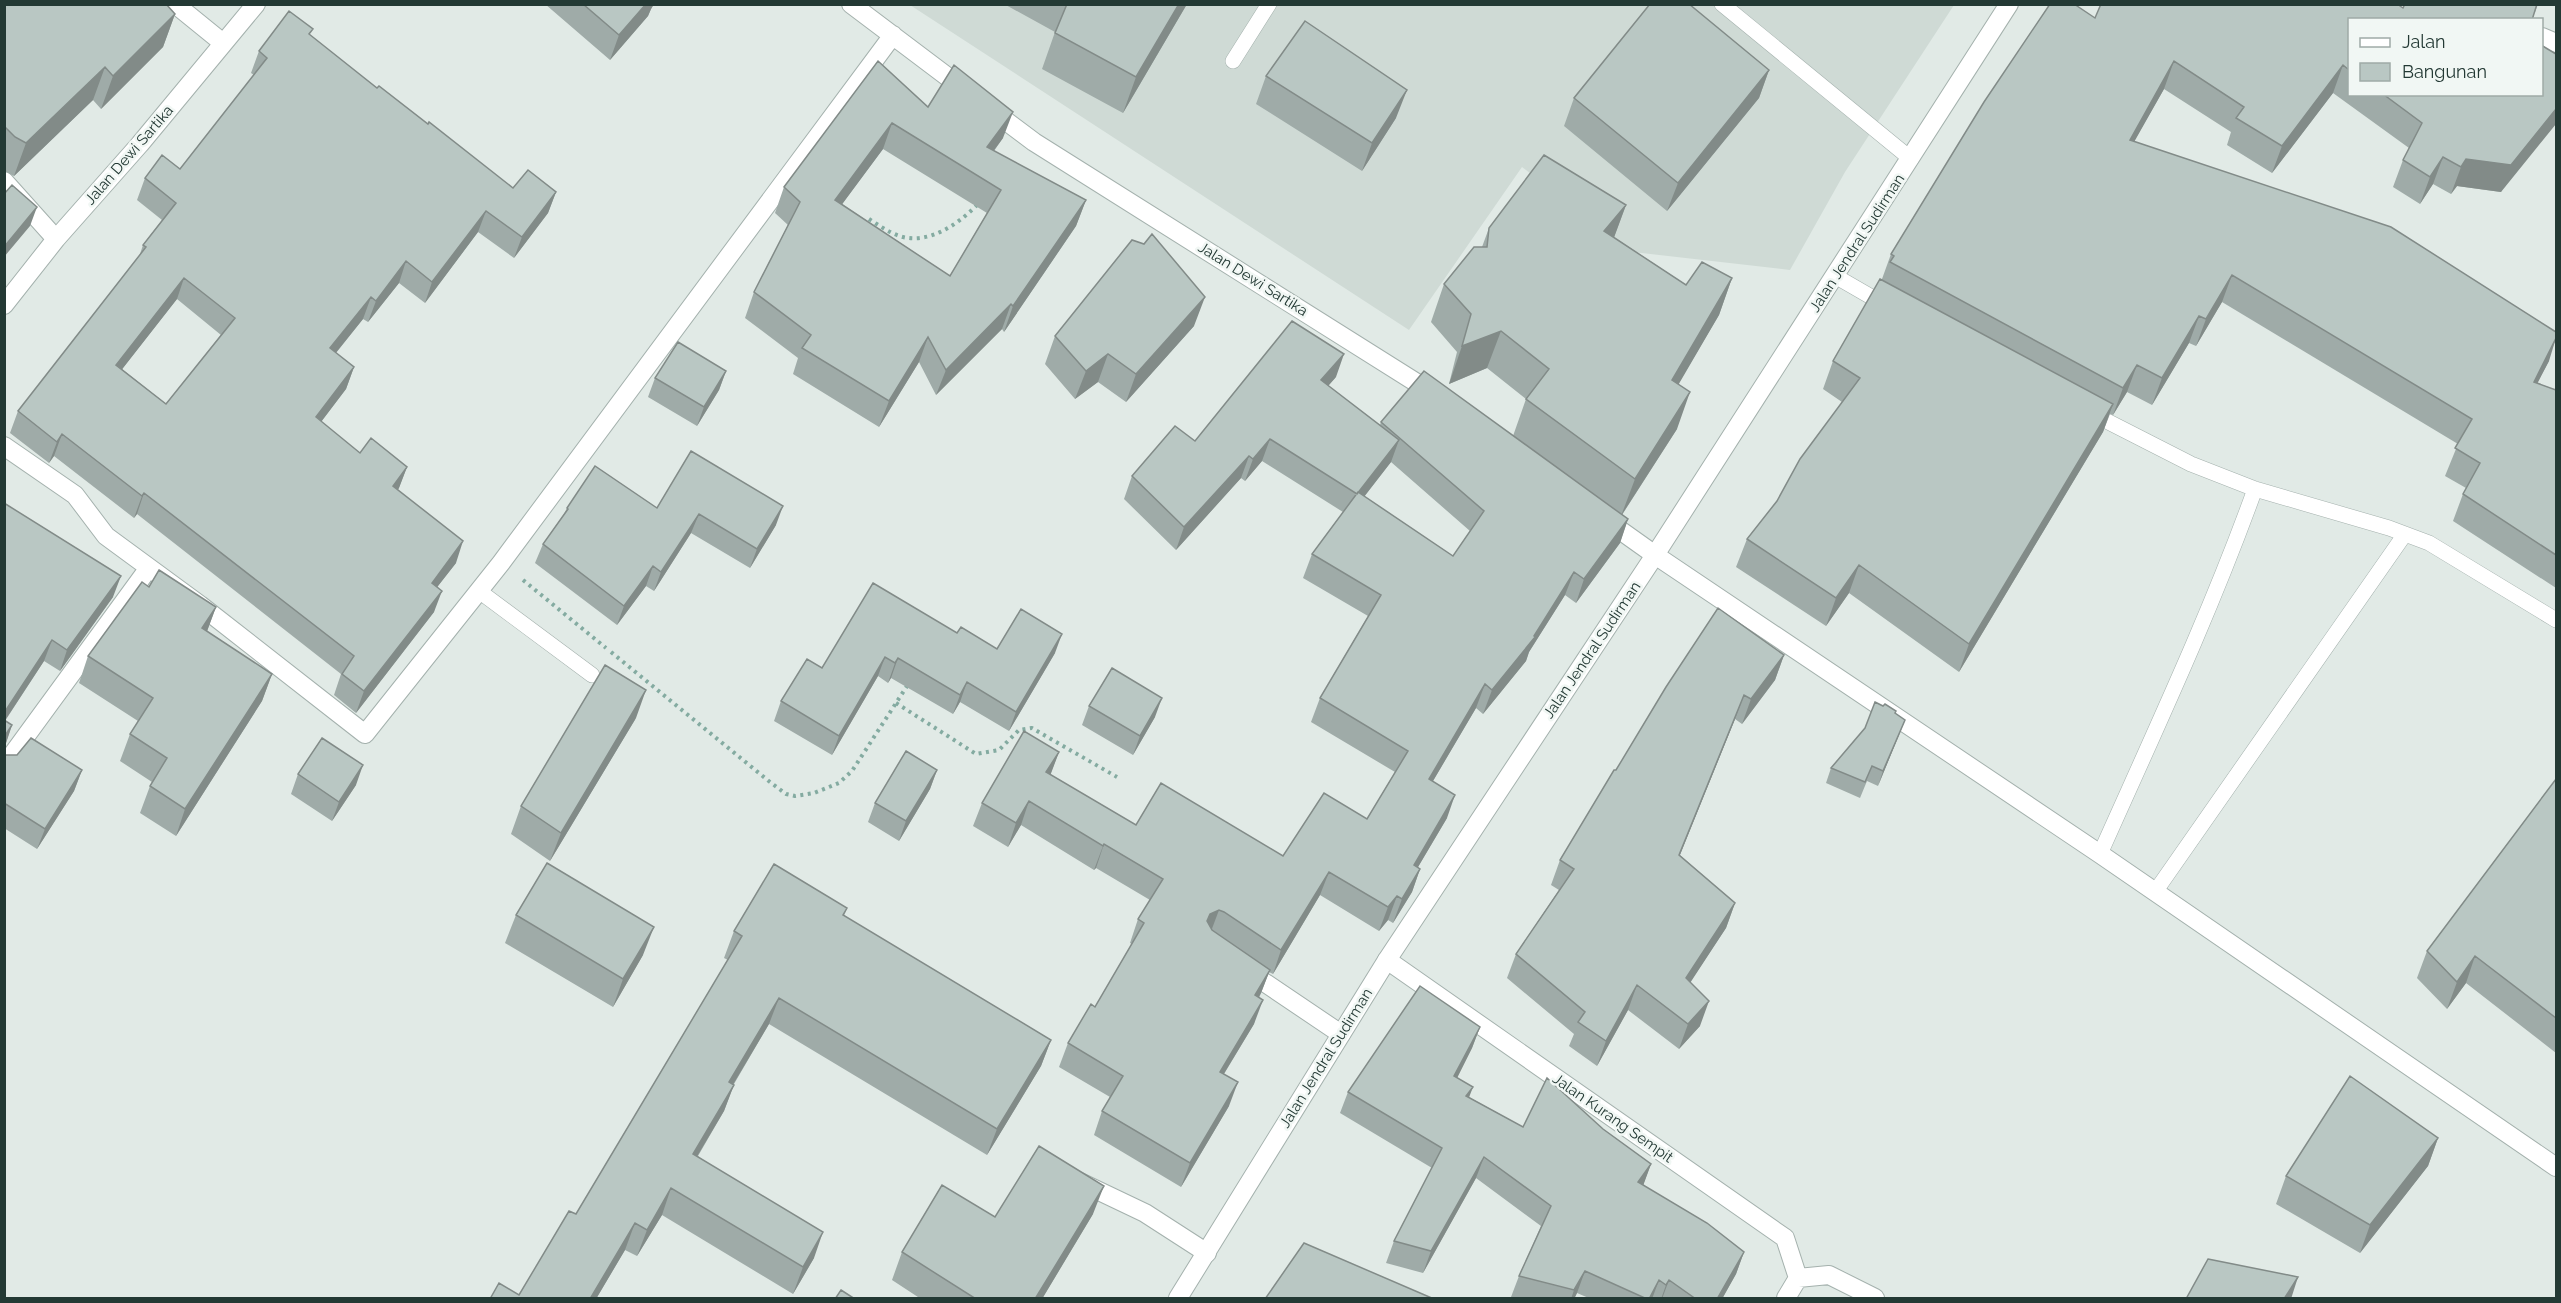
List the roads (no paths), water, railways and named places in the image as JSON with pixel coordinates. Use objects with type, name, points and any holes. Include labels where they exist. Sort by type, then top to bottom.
[{"type":"street","points":[[175,4],[223,43]]},
{"type":"street","name":"Jalan Dewi Sartika","points":[[4,305],[56,239],[140,144],[256,4]]},
{"type":"street","name":"Jalan Dewi Sartika","points":[[851,4],[1034,142],[1424,386],[1453,407]]},
{"type":"street","name":"Jalan Jendral Sudirman","points":[[1178,1299],[1387,960],[1655,555],[2009,4]]},
{"type":"street","points":[[4,446],[75,495],[106,536],[148,569],[200,604],[365,734],[501,563],[893,35]]},
{"type":"street","points":[[4,181],[56,239]]},
{"type":"street","points":[[1587,506],[1655,555],[2100,854],[2556,1167]]},
{"type":"street","points":[[4,766],[148,569]]},
{"type":"street","points":[[1228,958],[1341,1034]]},
{"type":"street","name":"Jalan Kurang Sempit","points":[[1387,960],[1785,1238],[1798,1278]]},
{"type":"street","points":[[1065,1176],[1096,1188],[1145,1213],[1207,1253]]},
{"type":"street","points":[[1786,1299],[1798,1278],[1829,1275],[1875,1299]]},
{"type":"lane","points":[[1233,61],[1269,4]]},
{"type":"lane","points":[[1722,4],[1911,159]]},
{"type":"lane","points":[[1835,276],[1896,310]]},
{"type":"lane","points":[[2072,404],[2182,460],[2255,489],[2429,543],[2465,562],[2556,620]]},
{"type":"lane","points":[[2100,854],[2179,682],[2223,577],[2255,489]]},
{"type":"lane","points":[[2155,892],[2405,534]]},
{"type":"lane","points":[[479,591],[592,675]]}]
